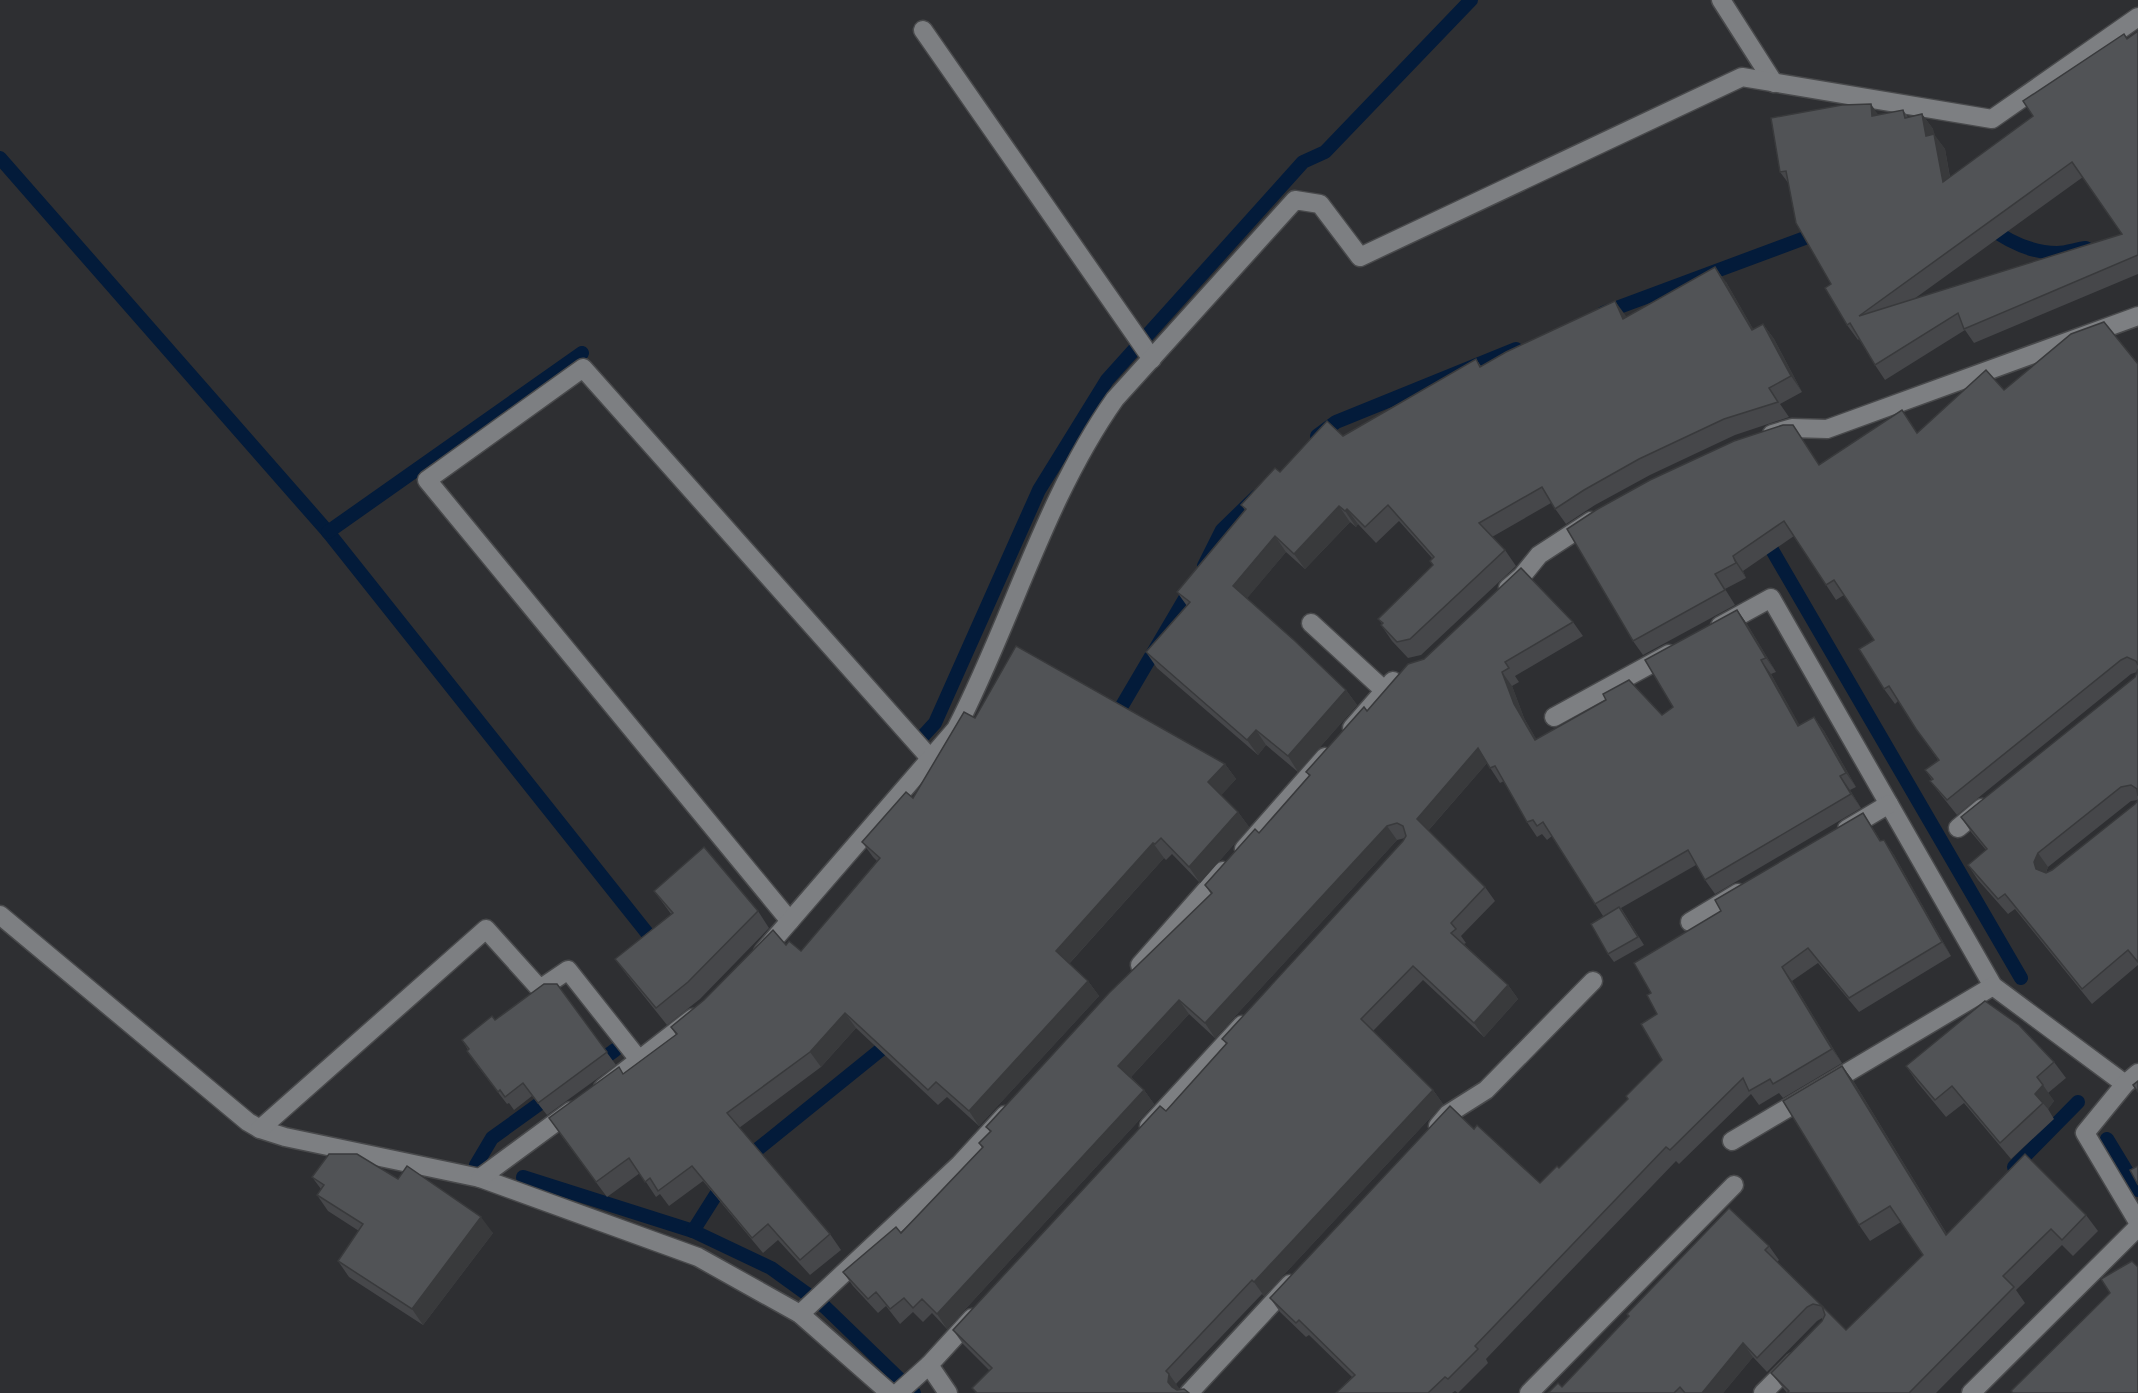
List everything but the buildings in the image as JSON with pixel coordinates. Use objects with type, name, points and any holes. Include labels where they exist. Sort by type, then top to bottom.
[{"type":"street","points":[[1721,0],[1774,83]]},
{"type":"street","points":[[748,966],[790,921],[956,729],[975,692],[1066,480],[1088,440],[1115,399],[1149,355],[1295,200],[1320,204],[1360,257],[1742,77],[1992,120],[2138,17]]},
{"type":"street","points":[[922,30],[1149,355]]},
{"type":"street","points":[[1761,438],[1792,428],[1827,429],[2138,316]]},
{"type":"street","points":[[790,921],[427,480],[583,368],[930,758]]},
{"type":"street","points":[[1496,600],[1522,576],[1539,555],[1609,510]]},
{"type":"street","points":[[1709,632],[1771,598],[1993,986],[2131,1078],[2085,1132],[2138,1222]]},
{"type":"street","points":[[1311,623],[1384,691]]},
{"type":"street","points":[[1554,717],[1688,643]]},
{"type":"street","points":[[1126,981],[1404,670]]},
{"type":"street","points":[[1958,828],[1994,799]]},
{"type":"street","points":[[1829,839],[1889,804]]},
{"type":"street","points":[[1690,922],[1749,886]]},
{"type":"street","points":[[0,915],[260,1129],[285,1137],[480,1178],[698,1257],[804,1310],[896,1392],[929,1365],[985,1304]]},
{"type":"street","points":[[260,1129],[486,928],[540,989],[568,970],[640,1060]]},
{"type":"street","points":[[1424,1140],[1449,1114],[1486,1090],[1593,981]]},
{"type":"street","points":[[1732,1141],[1993,986]]},
{"type":"street","points":[[480,1178],[640,1060],[707,1007]]},
{"type":"street","points":[[1139,1137],[1251,1014]]},
{"type":"street","points":[[804,1310],[959,1165],[1015,1104]]},
{"type":"street","points":[[1529,1393],[1734,1185]]},
{"type":"street","points":[[1971,1393],[2138,1227]]},
{"type":"street","points":[[1190,1393],[1303,1271]]},
{"type":"street","points":[[1764,1393],[1802,1353]]},
{"type":"street","points":[[929,1365],[948,1393]]},
{"type":"waterway","points":[[924,735],[935,723],[1039,490],[1107,380],[1303,162],[1325,152],[1471,0]]},
{"type":"waterway","points":[[0,158],[328,532],[659,948]]},
{"type":"waterway","points":[[1986,225],[2002,236],[2038,251],[2060,253],[2086,248]]},
{"type":"waterway","points":[[1603,313],[1821,232]]},
{"type":"waterway","points":[[1317,436],[1336,422],[1516,349]]},
{"type":"waterway","points":[[328,532],[582,353]]},
{"type":"waterway","points":[[1204,566],[1222,530],[1257,496]]},
{"type":"waterway","points":[[1764,536],[2021,978]]},
{"type":"waterway","points":[[1113,721],[1193,585]]},
{"type":"waterway","points":[[743,1161],[894,1039]]},
{"type":"waterway","points":[[596,1064],[615,1050]]},
{"type":"waterway","points":[[481,1166],[476,1165],[492,1138],[553,1094]]},
{"type":"waterway","points":[[2014,1167],[2078,1102]]},
{"type":"waterway","points":[[2107,1139],[2138,1190]]},
{"type":"waterway","points":[[523,1177],[693,1231]]},
{"type":"waterway","points":[[724,1182],[693,1231],[771,1268],[825,1307],[914,1393]]}]
